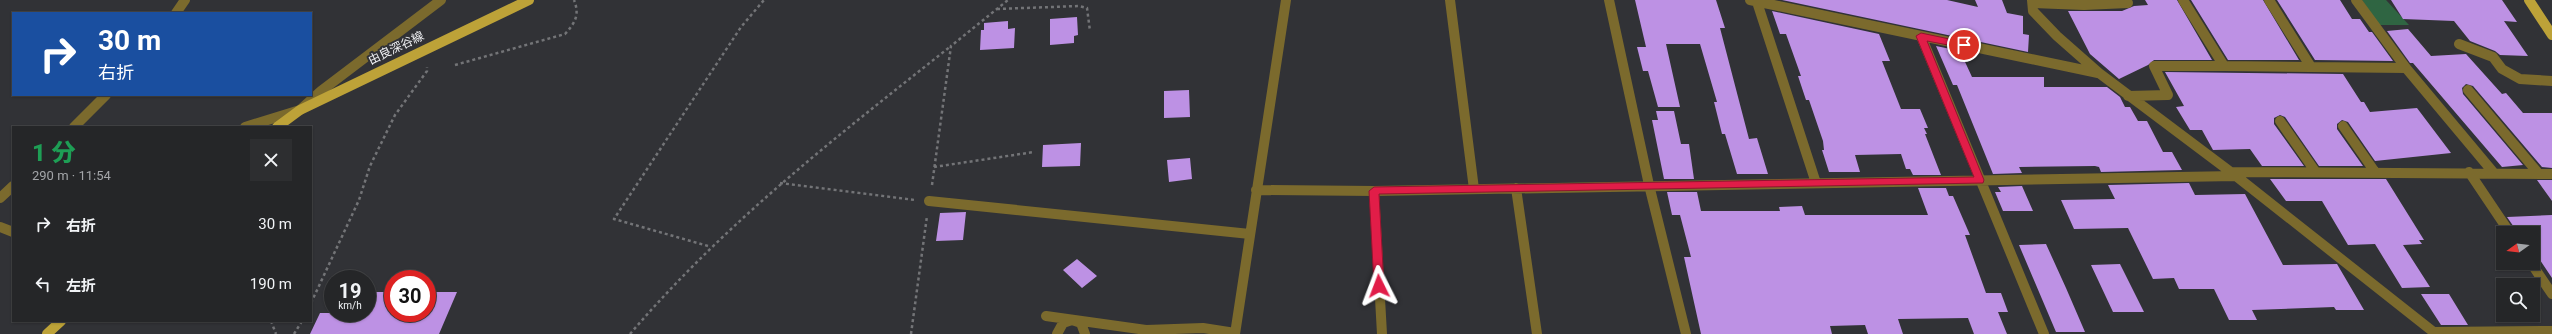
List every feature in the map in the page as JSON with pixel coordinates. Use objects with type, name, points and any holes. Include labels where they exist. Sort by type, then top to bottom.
[{"type":"main road","name":"由良深谷線","points":[[278,126],[300,110],[428,46],[529,0]]},
{"type":"main road","points":[[2529,0],[2552,35]]},
{"type":"main road","points":[[47,334],[60,322]]},
{"type":"street","points":[[177,12],[185,0]]},
{"type":"street","points":[[248,126],[300,110],[321,91],[441,0]]},
{"type":"street","points":[[1054,323],[1072,320],[1146,330],[1204,328],[1235,333],[1286,0]]},
{"type":"street","points":[[1450,0],[1474,189]]},
{"type":"street","points":[[1608,0],[1649,185],[1686,334]]},
{"type":"street","points":[[2183,0],[2224,66]]},
{"type":"street","points":[[2269,0],[2311,66]]},
{"type":"street","points":[[2356,0],[2406,68],[2493,172]]},
{"type":"street","points":[[1753,1],[1816,182]]},
{"type":"street","points":[[1753,1],[2099,73]]},
{"type":"street","points":[[2128,3],[2084,5],[2032,2],[2033,11],[2057,36],[2099,73],[2233,174],[2434,333],[2552,332]]},
{"type":"street","points":[[1921,36],[2044,334]]},
{"type":"street","points":[[2459,44],[2493,57],[2502,69],[2520,79],[2552,81]]},
{"type":"street","points":[[2128,96],[2168,95],[2154,66],[2311,66],[2406,68]]},
{"type":"street","points":[[2468,90],[2539,174]]},
{"type":"street","points":[[75,126],[105,96]]},
{"type":"street","points":[[2280,121],[2315,171]]},
{"type":"street","points":[[2343,126],[2375,172]]},
{"type":"street","points":[[1256,190],[1374,191],[1980,180],[2315,171],[2493,172],[2552,174]]},
{"type":"street","points":[[2469,172],[2505,226]]},
{"type":"street","points":[[1516,188],[1537,334]]},
{"type":"street","points":[[0,198],[9,189]]},
{"type":"street","points":[[1374,191],[1382,334]]},
{"type":"street","points":[[929,201],[1250,234]]},
{"type":"street","points":[[0,226],[12,232]]},
{"type":"street","points":[[2536,270],[2552,294]]},
{"type":"street","points":[[1072,320],[1081,323],[1085,332],[1103,324]]},
{"type":"path","points":[[455,65],[565,34],[576,22],[577,8],[574,0]]},
{"type":"path","points":[[708,246],[614,219],[741,27],[764,0]]},
{"type":"path","points":[[630,334],[708,246],[780,183],[1008,0]]},
{"type":"path","points":[[997,10],[1079,6],[1087,8],[1089,13],[1090,31]]},
{"type":"path","points":[[312,301],[359,200],[370,166],[395,114],[427,71],[428,46]]},
{"type":"path","points":[[911,334],[951,46]]},
{"type":"path","points":[[934,167],[1034,152]]},
{"type":"path","points":[[780,183],[929,201]]},
{"type":"path","points":[[271,322],[276,334]]},
{"type":"path","points":[[294,334],[301,322]]},
{"type":"green space","points":[[2362,0],[2386,0],[2409,25],[2379,25]]},
{"type":"building","points":[[1635,0],[1716,0],[1725,28],[1720,28],[1749,139],[1757,138],[1768,174],[1737,174],[1725,134],[1722,134],[1714,102],[1717,102],[1700,44],[1666,44],[1680,107],[1658,107],[1648,71],[1643,71],[1637,47],[1646,47]]},
{"type":"building","points":[[1782,0],[1947,0],[1978,7],[1975,0],[2002,0],[2007,13],[2023,16],[2023,34],[2029,35],[2028,52]]},
{"type":"building","points":[[2145,0],[2177,0],[2212,60],[2154,60],[2148,65],[2119,79],[2090,54],[2068,11],[2122,11],[2134,6],[2148,5]]},
{"type":"building","points":[[2191,0],[2263,0],[2299,60],[2228,60]]},
{"type":"building","points":[[2277,0],[2340,0],[2352,19],[2360,19],[2369,32],[2372,32],[2393,61],[2315,60]]},
{"type":"building","points":[[2391,0],[2502,0],[2517,22],[2504,21],[2528,56],[2500,55],[2495,51],[2470,41],[2454,21],[2403,19]]},
{"type":"building","points":[[1772,11],[1879,34],[1890,61],[1882,61],[1901,109],[1920,109],[1928,128],[1924,128],[1927,134],[1925,134],[1941,175],[1913,175],[1910,169],[1906,169],[1901,154],[1855,155],[1860,172],[1829,172],[1822,150],[1824,150],[1823,141],[1809,100],[1806,100],[1798,76],[1801,76],[1786,34],[1780,34]]},
{"type":"building","points":[[1077,17],[1078,35],[1074,36],[1074,43],[1050,45],[1050,19]]},
{"type":"building","points":[[1008,21],[1008,29],[1015,28],[1014,48],[980,50],[981,30],[984,30],[984,23]]},
{"type":"building","points":[[2408,29],[2431,56],[2466,54],[2502,94],[2506,93],[2523,113],[2552,113],[2552,168],[2542,167],[2473,86],[2466,84],[2462,88],[2463,94],[2523,165],[2502,167],[2413,63],[2410,63],[2387,31]]},
{"type":"building","points":[[1936,46],[1960,51],[1972,77],[2044,77],[2044,87],[2107,87],[2120,97],[2125,107],[2130,107],[2138,121],[2147,121],[2163,152],[2172,152],[2182,170],[2101,172],[2099,167],[2095,166],[2019,167],[2022,173],[1993,174],[1957,85],[1953,85]]},
{"type":"building","points":[[2165,72],[2343,74],[2361,102],[2364,102],[2370,112],[2417,108],[2451,153],[2375,161],[2348,122],[2342,120],[2337,124],[2337,129],[2363,166],[2319,166],[2285,117],[2280,115],[2274,118],[2274,124],[2304,166],[2262,166],[2250,149],[2213,150],[2202,130],[2190,130],[2176,107],[2184,106]]},
{"type":"building","points":[[1189,90],[1190,117],[1164,118],[1164,91]]},
{"type":"building","points":[[1656,111],[1674,111],[1681,144],[1689,144],[1694,179],[1664,179],[1652,120],[1658,120]]},
{"type":"building","points":[[1081,143],[1080,166],[1042,167],[1043,145]]},
{"type":"building","points":[[1190,158],[1192,179],[1169,182],[1167,160]]},
{"type":"building","points":[[2270,179],[2386,179],[2424,240],[2419,240],[2422,244],[2403,245],[2430,287],[2402,288],[2375,244],[2348,245],[2322,201],[2286,201]]},
{"type":"building","points":[[2537,180],[2552,180],[2552,201]]},
{"type":"building","points":[[2189,183],[2195,195],[2245,194],[2283,265],[2337,264],[2364,310],[2336,310],[2334,307],[2252,310],[2257,320],[2229,320],[2214,289],[2179,289],[2174,278],[2153,279],[2128,228],[2074,229],[2061,200],[2115,199],[2108,185]]},
{"type":"building","points":[[2022,186],[2033,211],[2003,211],[1995,192],[2001,192],[1998,187]]},
{"type":"building","points":[[1918,188],[1946,188],[1949,196],[1953,196],[1970,235],[1965,235],[1986,293],[2001,293],[2008,312],[1998,312],[2007,334],[1974,334],[1968,318],[1898,319],[1903,334],[1868,334],[1865,325],[1830,326],[1832,334],[1701,334],[1684,257],[1691,257],[1680,215],[1672,215],[1667,192],[1697,192],[1701,211],[1780,211],[1779,207],[1802,206],[1805,215],[1928,215]]},
{"type":"building","points":[[966,212],[963,240],[936,241],[940,213]]},
{"type":"building","points":[[2552,215],[2552,278],[2540,260],[2540,226],[2513,226],[2507,217]]},
{"type":"building","points":[[2046,244],[2085,332],[2056,332],[2019,245]]},
{"type":"building","points":[[1077,259],[1097,276],[1082,288],[1063,270]]},
{"type":"building","points":[[2120,264],[2144,312],[2113,312],[2091,265]]},
{"type":"building","points":[[376,292],[384,292],[384,322],[436,322],[436,292],[457,292],[439,334],[310,334],[320,313],[324,313],[324,322],[376,322]]},
{"type":"building","points":[[2421,294],[2449,294],[2468,325],[2441,325]]},
{"type":"route","points":[[1379,286],[1374,191],[1980,180],[1921,36],[1964,45]]}]
